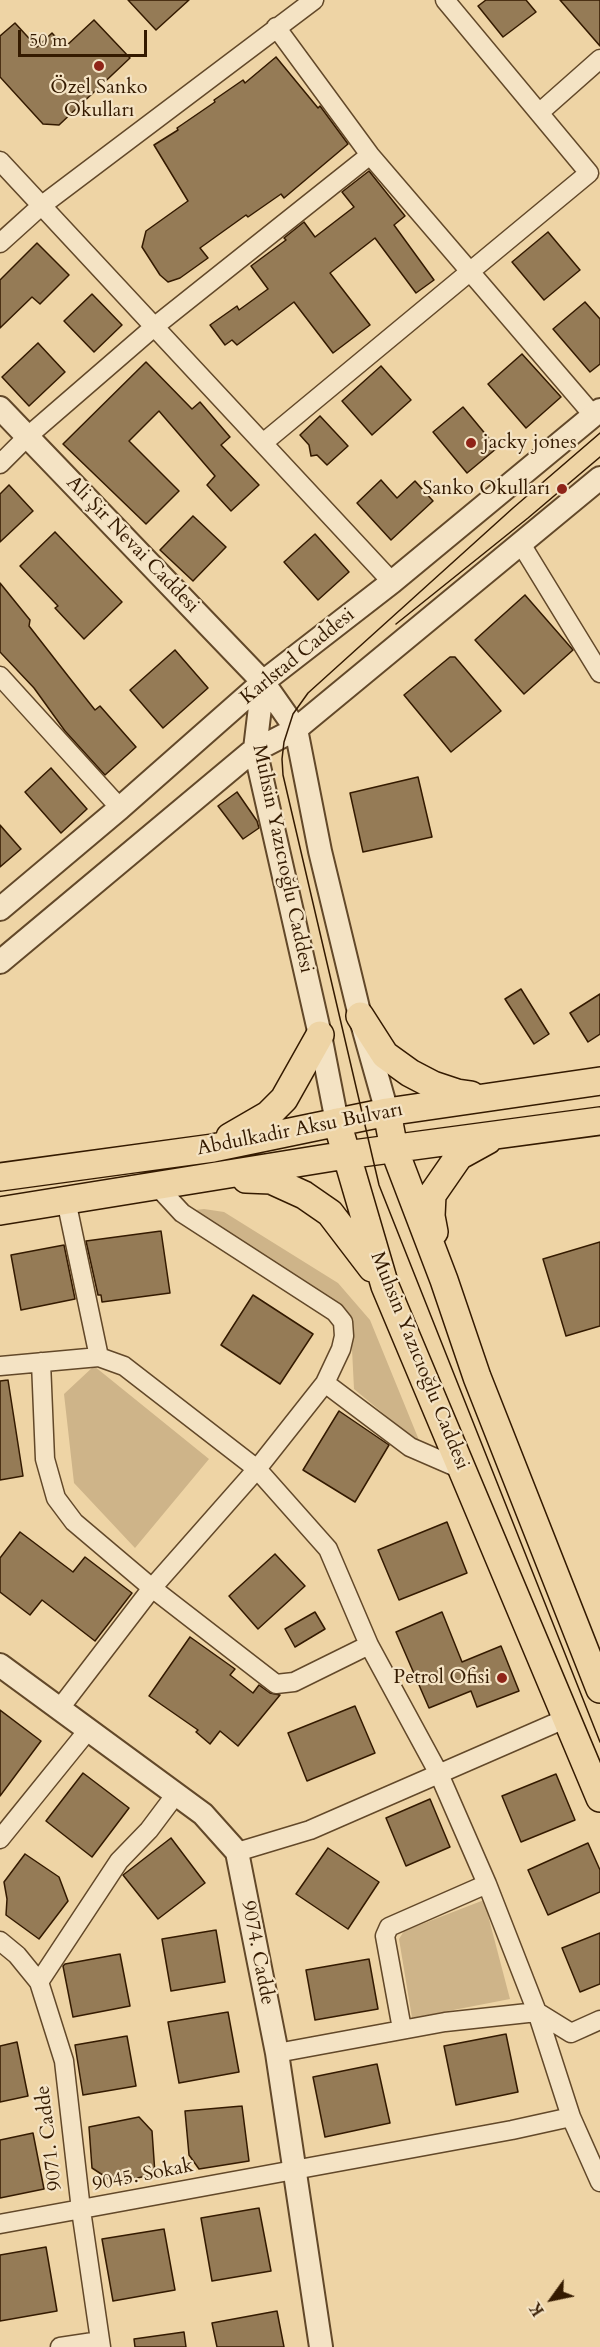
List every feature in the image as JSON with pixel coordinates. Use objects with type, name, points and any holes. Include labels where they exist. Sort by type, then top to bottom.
[{"type":"main road","points":[[360,1016],[385,1055],[410,1073],[433,1085],[457,1093],[496,1097]]},
{"type":"main road","points":[[213,1148],[268,1115],[285,1099],[320,1035]]},
{"type":"main road","name":"Abdulkadir Aksu Bulvarı","points":[[0,1177],[213,1148],[387,1112],[600,1081]]},
{"type":"main road","name":"Muhsin Yazıcıoğlu Caddesi","points":[[387,1112],[394,1149],[444,1280],[477,1377],[600,1689]]},
{"type":"main road","name":"Abdulkadir Aksu Bulvarı","points":[[0,1211],[346,1155],[600,1121]]},
{"type":"main road","name":"Muhsin Yazıcıoğlu Caddesi","points":[[337,1122],[385,1286],[600,1798]]},
{"type":"main road","points":[[444,1280],[431,1216],[432,1195],[459,1156],[495,1135]]},
{"type":"main road","points":[[209,1177],[271,1180],[304,1195],[330,1213],[385,1286]]},
{"type":"street","points":[[0,243],[41,206],[314,0]]},
{"type":"street","points":[[263,443],[594,168],[539,113],[445,0]]},
{"type":"street","points":[[276,27],[370,155],[597,413]]},
{"type":"street","points":[[539,113],[600,59]]},
{"type":"street","points":[[0,464],[28,436],[154,327],[370,155]]},
{"type":"street","points":[[0,161],[392,582]]},
{"type":"street","name":"Ali Şir Nevai Caddesi","points":[[0,408],[263,682]]},
{"type":"street","name":"Karlstad Caddesi","points":[[0,909],[120,808],[263,682],[392,582],[597,413]]},
{"type":"street","points":[[0,962],[255,749],[296,729],[600,478]]},
{"type":"street","points":[[521,544],[600,673]]},
{"type":"street","points":[[0,676],[120,808]]},
{"type":"street","name":"Muhsin Yazıcıoğlu Caddesi","points":[[263,682],[296,729],[320,851],[360,1016],[387,1112]]},
{"type":"street","name":"Muhsin Yazıcıoğlu Caddesi","points":[[263,682],[255,749],[320,1035],[337,1122]]},
{"type":"street","points":[[60,1708],[152,1588],[258,1470],[325,1383],[341,1349],[344,1336],[343,1322],[339,1317],[182,1213],[157,1186]]},
{"type":"street","points":[[66,1200],[99,1357]]},
{"type":"street","points":[[0,1366],[99,1357],[124,1366],[258,1470],[328,1549],[369,1645],[439,1774],[487,1884],[537,2012],[571,2117],[600,2182]]},
{"type":"street","points":[[41,1362],[45,1459],[56,1498],[74,1522],[152,1588],[276,1684],[294,1682],[369,1645]]},
{"type":"street","points":[[325,1383],[410,1448],[463,1470]]},
{"type":"street","points":[[2,1664],[203,1814],[237,1852],[310,1830],[567,1718]]},
{"type":"street","points":[[0,1839],[89,1729]]},
{"type":"street","points":[[39,1982],[119,1861],[149,1830],[176,1794]]},
{"type":"street","name":"9074. Cadde","points":[[237,1852],[277,2053],[321,2347]]},
{"type":"street","points":[[402,2030],[385,1935],[389,1927],[487,1884]]},
{"type":"street","name":"9071. Cadde","points":[[0,1941],[16,1955],[39,1982],[64,2061],[81,2210],[101,2344]]},
{"type":"street","points":[[277,2053],[445,2022],[537,2012],[571,2033],[600,2020]]},
{"type":"street","name":"9045. Sokak","points":[[0,2224],[512,2130],[571,2117]]},
{"type":"street","points":[[60,2347],[101,2344]]},
{"type":"shaded area","points":[[204,1209],[224,1212],[338,1283],[370,1320],[421,1445],[354,1389],[351,1329],[187,1211]]},
{"type":"shaded area","points":[[94,1366],[209,1459],[135,1548],[74,1483],[64,1394]]},
{"type":"shaded area","points":[[484,1900],[510,1999],[412,2018],[399,1939],[404,1931]]},
{"type":"building","points":[[128,0],[189,0],[156,30]]},
{"type":"building","points":[[486,0],[526,0],[536,12],[503,37],[478,6]]},
{"type":"building","points":[[560,0],[600,0],[600,46]]},
{"type":"building","points":[[94,20],[130,58],[59,125],[43,124],[0,77],[0,36],[15,23],[37,47],[52,33],[65,47]]},
{"type":"building","points":[[276,57],[318,108],[320,106],[348,144],[284,198],[281,194],[248,217],[246,215],[200,248],[208,258],[180,278],[168,282],[160,275],[142,247],[146,231],[188,201],[154,145],[178,130],[177,128],[243,80],[245,83]]},
{"type":"building","points":[[369,171],[405,216],[394,225],[434,280],[416,293],[375,238],[330,273],[370,325],[333,353],[294,302],[237,345],[232,340],[225,345],[210,325],[237,306],[239,310],[268,289],[251,266],[286,240],[284,238],[304,222],[315,237],[354,207],[342,192]]},
{"type":"building","points":[[548,232],[580,270],[544,300],[512,262]]},
{"type":"building","points":[[37,243],[69,275],[40,304],[32,297],[0,328],[0,280]]},
{"type":"building","points":[[92,294],[122,325],[94,352],[64,321]]},
{"type":"building","points":[[585,302],[600,319],[600,364],[590,372],[553,329]]},
{"type":"building","points":[[38,343],[65,372],[29,406],[2,377]]},
{"type":"building","points":[[522,354],[561,397],[526,428],[488,384]]},
{"type":"building","points":[[146,362],[192,409],[200,402],[230,437],[221,445],[259,485],[231,511],[207,485],[215,476],[159,411],[129,441],[179,491],[146,524],[63,444]]},
{"type":"building","points":[[381,366],[411,400],[372,435],[342,401]]},
{"type":"building","points":[[463,407],[497,448],[467,473],[433,432]]},
{"type":"building","points":[[320,416],[348,446],[327,465],[317,455],[311,456],[309,445],[300,435]]},
{"type":"building","points":[[381,480],[397,498],[415,481],[433,501],[391,540],[357,503]]},
{"type":"building","points":[[9,485],[33,511],[0,542],[0,494]]},
{"type":"building","points":[[193,516],[226,547],[193,581],[160,550]]},
{"type":"building","points":[[55,532],[122,602],[84,639],[55,608],[58,606],[20,566]]},
{"type":"building","points":[[315,534],[349,572],[318,600],[284,562]]},
{"type":"building","points":[[0,583],[30,620],[29,626],[95,710],[100,706],[136,747],[105,775],[65,731],[34,688],[0,652]]},
{"type":"building","points":[[525,595],[573,650],[524,694],[475,640]]},
{"type":"building","points":[[175,650],[208,688],[163,728],[130,690]]},
{"type":"building","points":[[450,657],[455,657],[501,711],[451,752],[404,695]]},
{"type":"building","points":[[51,768],[87,809],[61,833],[25,792]]},
{"type":"building","points":[[418,777],[432,837],[363,852],[350,793]]},
{"type":"building","points":[[237,792],[257,821],[259,828],[243,839],[218,806]]},
{"type":"building","points":[[0,825],[21,849],[0,867]]},
{"type":"building","points":[[521,989],[549,1034],[534,1044],[505,999]]},
{"type":"building","points":[[600,994],[600,1034],[588,1042],[570,1013]]},
{"type":"building","points":[[161,1231],[170,1293],[102,1302],[101,1295],[98,1295],[86,1241]]},
{"type":"building","points":[[600,1242],[600,1326],[566,1336],[543,1259]]},
{"type":"building","points":[[64,1245],[75,1299],[21,1310],[11,1255]]},
{"type":"building","points":[[253,1295],[313,1334],[280,1384],[221,1345]]},
{"type":"building","points":[[8,1380],[23,1476],[0,1480],[0,1381]]},
{"type":"building","points":[[339,1411],[389,1445],[355,1502],[303,1470]]},
{"type":"building","points":[[447,1522],[467,1573],[399,1600],[378,1550]]},
{"type":"building","points":[[20,1532],[73,1572],[85,1557],[132,1593],[95,1641],[42,1600],[30,1615],[0,1592],[0,1558]]},
{"type":"building","points":[[275,1554],[305,1586],[258,1629],[229,1596]]},
{"type":"building","points":[[315,1612],[325,1629],[295,1647],[285,1629]]},
{"type":"building","points":[[442,1612],[462,1662],[501,1646],[519,1691],[477,1707],[471,1691],[429,1708],[396,1632]]},
{"type":"building","points":[[190,1637],[235,1669],[230,1675],[253,1693],[259,1685],[270,1693],[280,1695],[238,1746],[220,1731],[210,1744],[196,1732],[198,1730],[149,1696]]},
{"type":"building","points":[[355,1706],[375,1753],[307,1781],[288,1733]]},
{"type":"building","points":[[0,1710],[41,1741],[0,1796]]},
{"type":"building","points":[[83,1773],[129,1808],[92,1857],[46,1821]]},
{"type":"building","points":[[556,1774],[575,1820],[521,1842],[502,1796]]},
{"type":"building","points":[[430,1799],[450,1847],[406,1866],[386,1818]]},
{"type":"building","points":[[171,1838],[205,1883],[158,1919],[123,1875]]},
{"type":"building","points":[[588,1843],[600,1870],[600,1892],[548,1915],[528,1870]]},
{"type":"building","points":[[328,1848],[379,1882],[348,1929],[296,1894]]},
{"type":"building","points":[[25,1854],[59,1877],[68,1901],[39,1939],[6,1915],[7,1899],[4,1882]]},
{"type":"building","points":[[216,1930],[225,1982],[171,1991],[162,1939]]},
{"type":"building","points":[[600,1933],[600,1984],[580,1992],[562,1948]]},
{"type":"building","points":[[120,1954],[130,2006],[73,2017],[63,1966]]},
{"type":"building","points":[[369,1959],[378,2009],[315,2020],[306,1970]]},
{"type":"building","points":[[228,2012],[239,2072],[179,2083],[168,2022]]},
{"type":"building","points":[[506,2034],[518,2092],[456,2105],[444,2046]]},
{"type":"building","points":[[127,2036],[136,2086],[83,2095],[75,2045]]},
{"type":"building","points":[[17,2042],[28,2096],[0,2102],[0,2046]]},
{"type":"building","points":[[377,2064],[390,2123],[325,2137],[313,2077]]},
{"type":"building","points":[[242,2106],[249,2161],[199,2169],[189,2155],[185,2111]]},
{"type":"building","points":[[139,2117],[152,2131],[155,2174],[115,2183],[92,2168],[89,2127]]},
{"type":"building","points":[[33,2133],[44,2189],[0,2198],[0,2140]]},
{"type":"building","points":[[259,2208],[271,2271],[212,2281],[201,2218]]},
{"type":"building","points":[[164,2229],[175,2290],[113,2301],[102,2239]]},
{"type":"building","points":[[46,2247],[57,2311],[0,2321],[0,2255]]},
{"type":"building","points":[[277,2311],[284,2347],[217,2347],[212,2323]]},
{"type":"building","points":[[184,2332],[186,2347],[135,2347],[134,2339]]},
{"type":"tram line","points":[[600,433],[513,508],[308,693],[293,714],[284,742],[282,759],[283,775],[379,1185],[600,1742]]},
{"type":"tram line","points":[[396,624],[600,457]]},
{"type":"place","name":"Özel Sanko Okulları","points":[[99,66]]},
{"type":"place","name":"jacky jones","points":[[471,443]]},
{"type":"place","name":"Sanko Okulları","points":[[562,489]]},
{"type":"place","name":"Petrol Ofisi","points":[[502,1678]]}]
